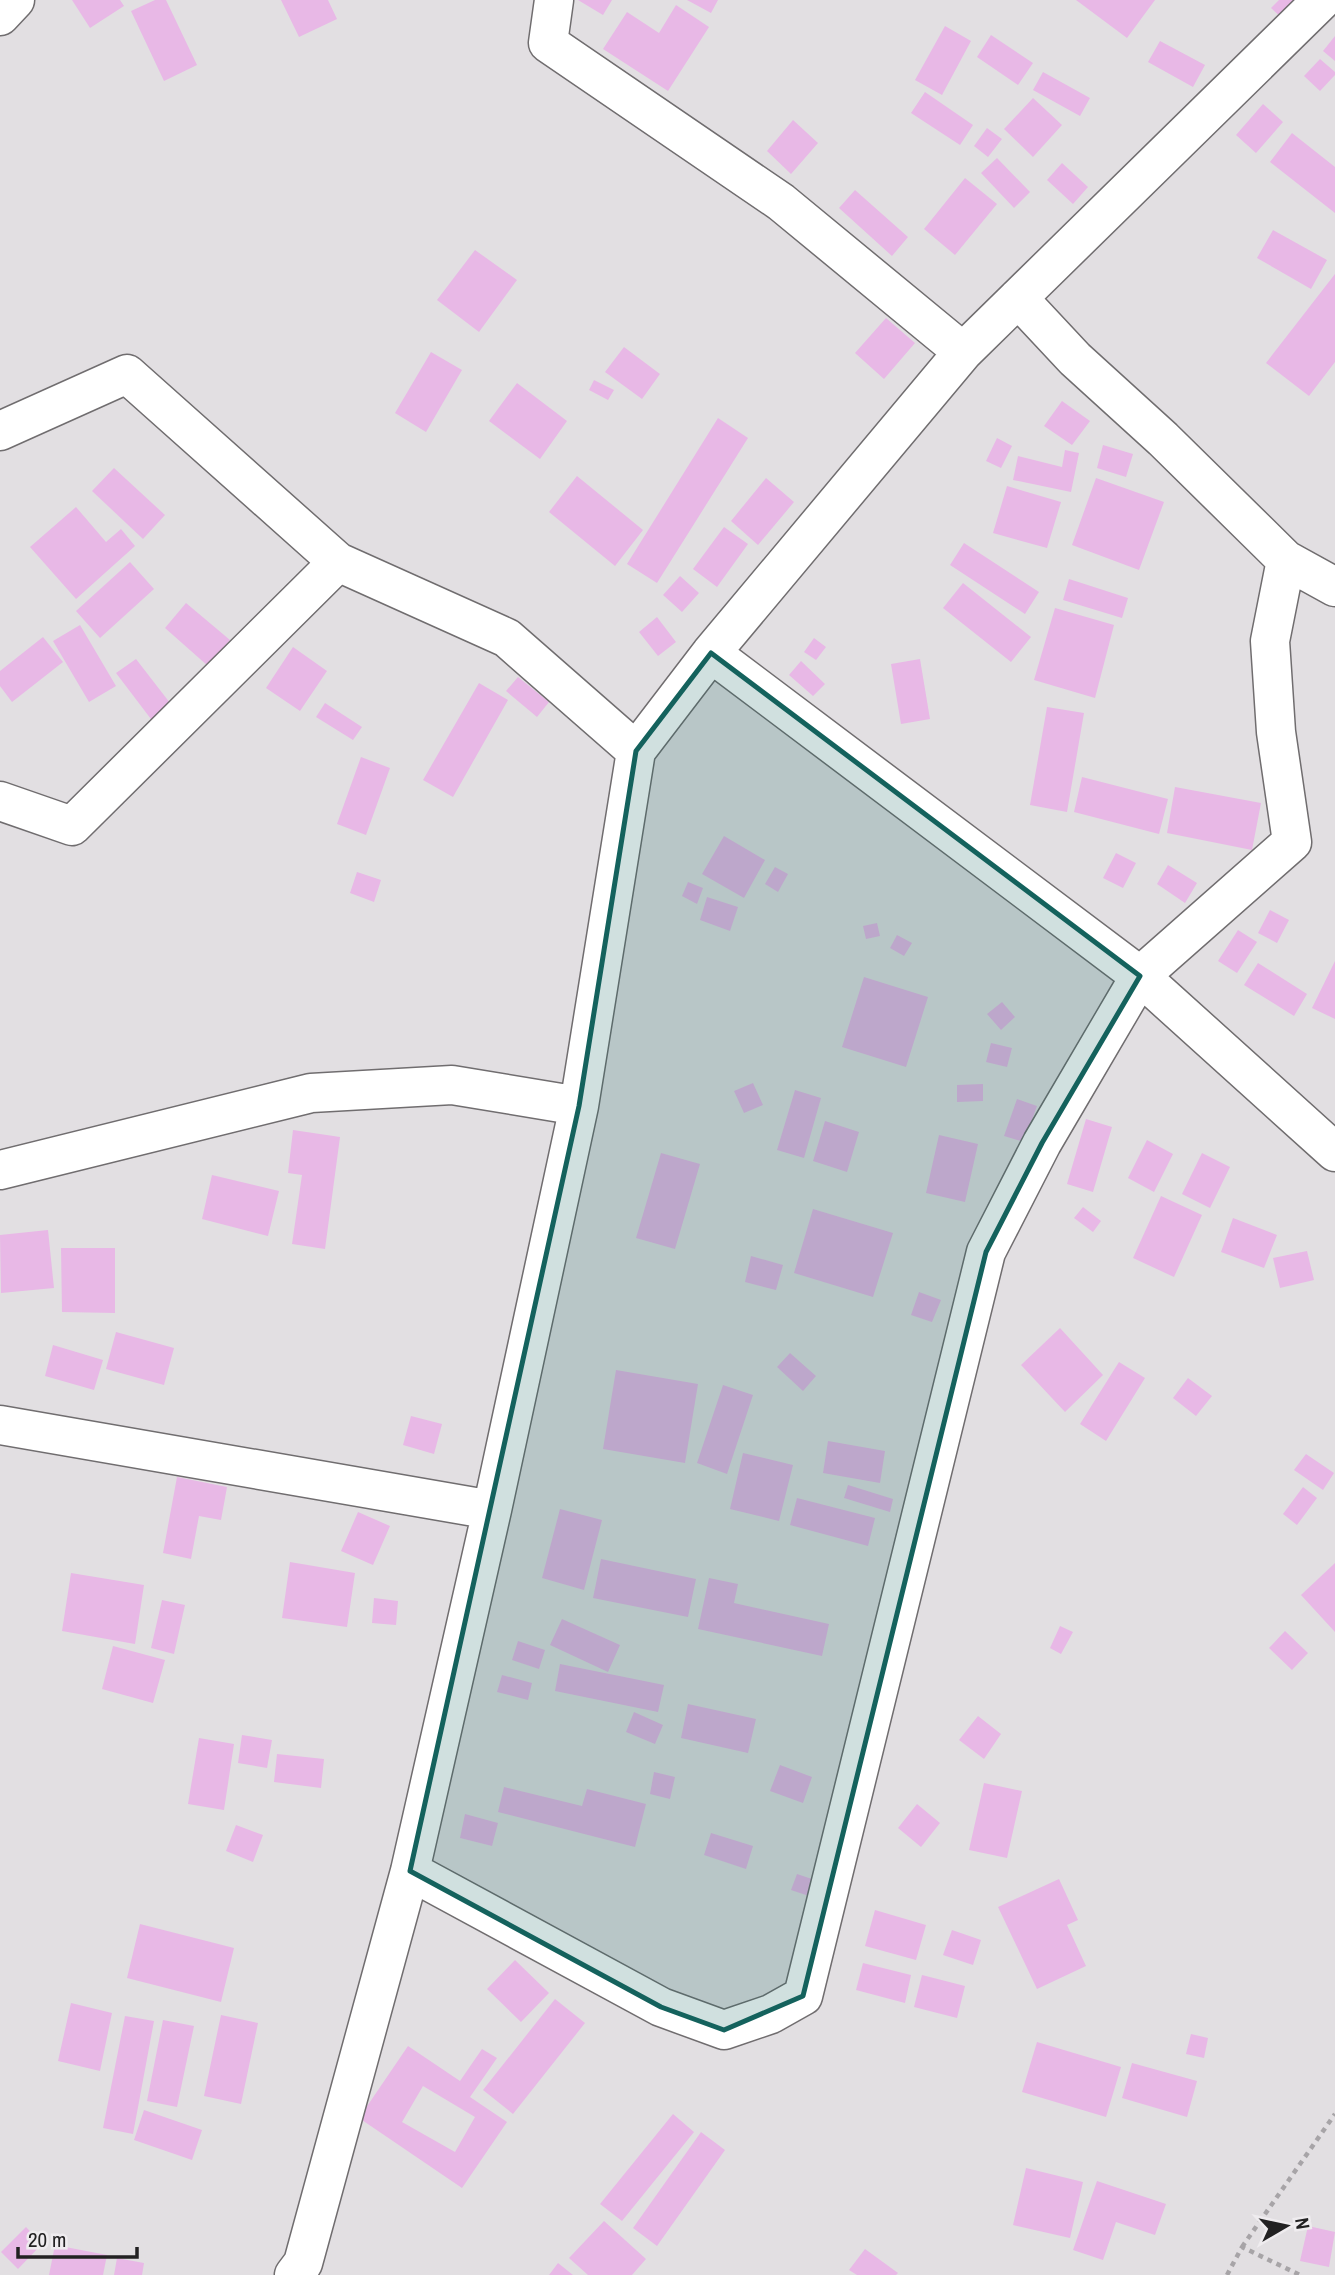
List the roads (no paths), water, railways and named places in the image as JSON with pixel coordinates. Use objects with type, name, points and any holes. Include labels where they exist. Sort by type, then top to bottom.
[{"type":"street","points":[[0,16],[15,0]]},
{"type":"street","points":[[554,0],[548,43],[781,202],[963,352]]},
{"type":"street","points":[[294,2275],[303,2263],[410,1871],[492,1510],[579,1106],[636,751],[711,653],[963,352],[1322,0]]},
{"type":"street","points":[[1018,298],[1075,359],[1163,439],[1286,560],[1335,587]]},
{"type":"street","points":[[0,431],[127,374],[338,562],[507,638],[636,751]]},
{"type":"street","points":[[410,1871],[661,2007],[724,2030],[771,2014],[803,1996],[986,1252],[1041,1143],[1140,976],[1292,842],[1276,732],[1270,641],[1286,560]]},
{"type":"street","points":[[0,801],[72,826],[338,562]]},
{"type":"street","points":[[711,653],[1140,976],[1335,1152]]},
{"type":"street","points":[[0,1170],[311,1093],[452,1085],[579,1106]]},
{"type":"street","points":[[0,1425],[492,1510]]}]
